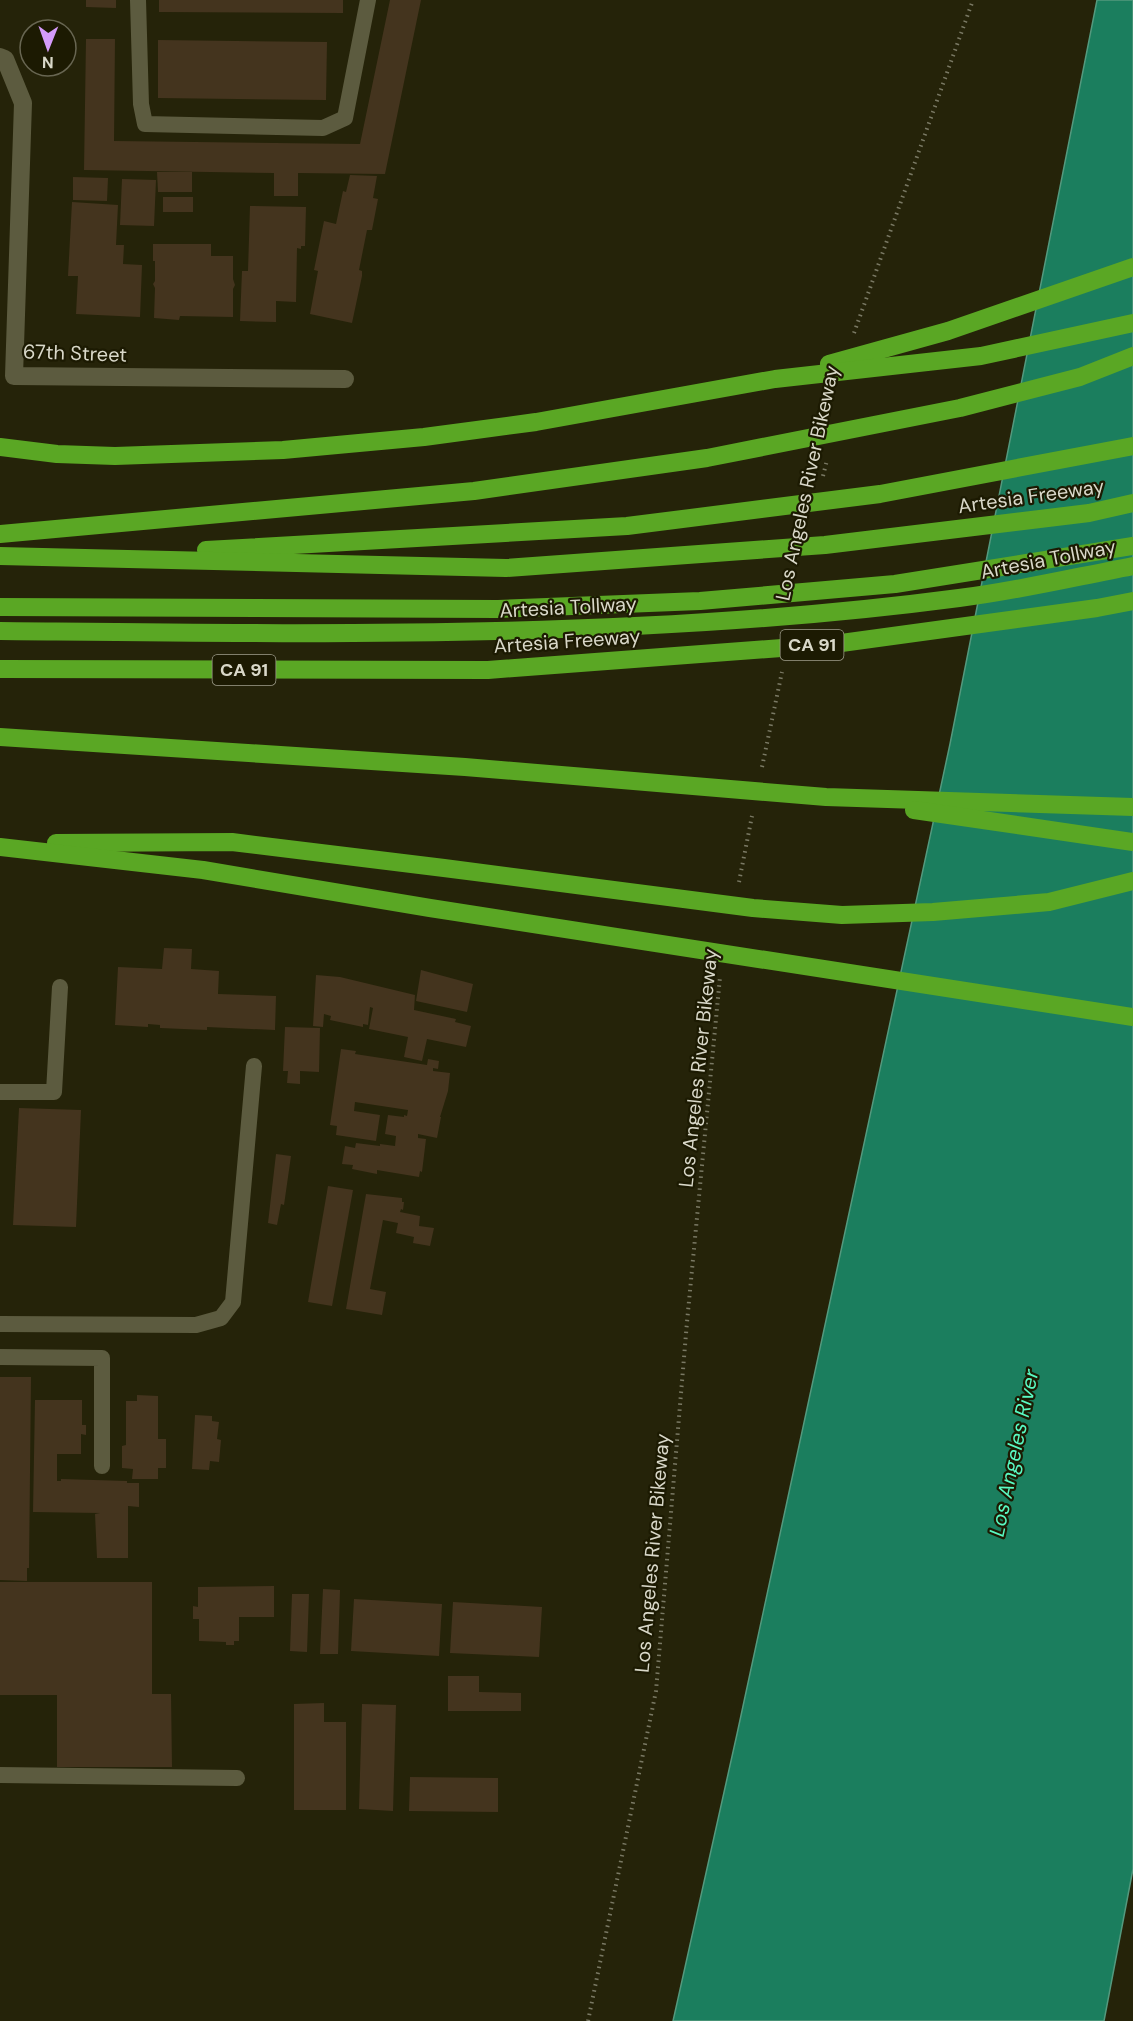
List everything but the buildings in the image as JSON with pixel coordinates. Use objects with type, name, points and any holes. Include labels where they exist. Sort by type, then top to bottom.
[{"type":"highway","points":[[775,380],[948,331],[1133,267]]},
{"type":"highway","points":[[0,447],[57,454],[115,456],[283,450],[424,436],[536,422],[775,380],[981,356],[1133,323]]},
{"type":"highway","points":[[0,534],[474,490],[707,458],[960,408],[1080,377],[1133,356]]},
{"type":"highway","points":[[79,557],[627,526],[880,494],[1133,446]]},
{"type":"highway","name":"Artesia Freeway","points":[[0,556],[506,568],[825,545],[1089,513],[1133,503]]},
{"type":"highway","name":"Artesia Tollway","points":[[0,607],[498,609],[700,601],[894,584],[1133,546]]},
{"type":"highway","name":"Artesia Tollway","points":[[0,631],[494,633],[729,622],[961,598],[1133,566]]},
{"type":"highway","name":"Artesia Freeway","points":[[0,669],[488,670],[834,644],[1133,601]]},
{"type":"highway","points":[[0,737],[465,767],[826,797],[1133,807]]},
{"type":"highway","points":[[826,797],[1133,842]]},
{"type":"highway","points":[[0,845],[232,842],[444,867],[753,908],[842,915],[933,912],[1049,902],[1133,881]]},
{"type":"highway","points":[[0,845],[203,870],[430,908],[1133,1017]]},
{"type":"street","name":"67th Street","points":[[2,58],[22,103],[14,376],[345,379]]},
{"type":"lane","points":[[138,0],[141,104],[145,124],[323,128],[345,118],[368,0]]},
{"type":"lane","points":[[0,1092],[54,1092],[60,987]]},
{"type":"lane","points":[[0,1324],[196,1325],[221,1318],[232,1302],[254,1066]]},
{"type":"lane","points":[[0,1357],[102,1358],[102,1466]]},
{"type":"lane","points":[[0,1775],[237,1778]]},
{"type":"path","points":[[852,340],[973,0]]},
{"type":"path","name":"Los Angeles River Bikeway","points":[[822,481],[827,457]]},
{"type":"path","points":[[762,771],[783,669]]},
{"type":"path","points":[[738,886],[754,806]]},
{"type":"path","name":"Los Angeles River Bikeway","points":[[588,2021],[656,1691],[688,1310],[722,968]]},
{"type":"water","name":"Los Angeles River","points":[[1097,0],[1133,0],[1133,1869],[1104,2021],[673,2021],[950,744]]}]
